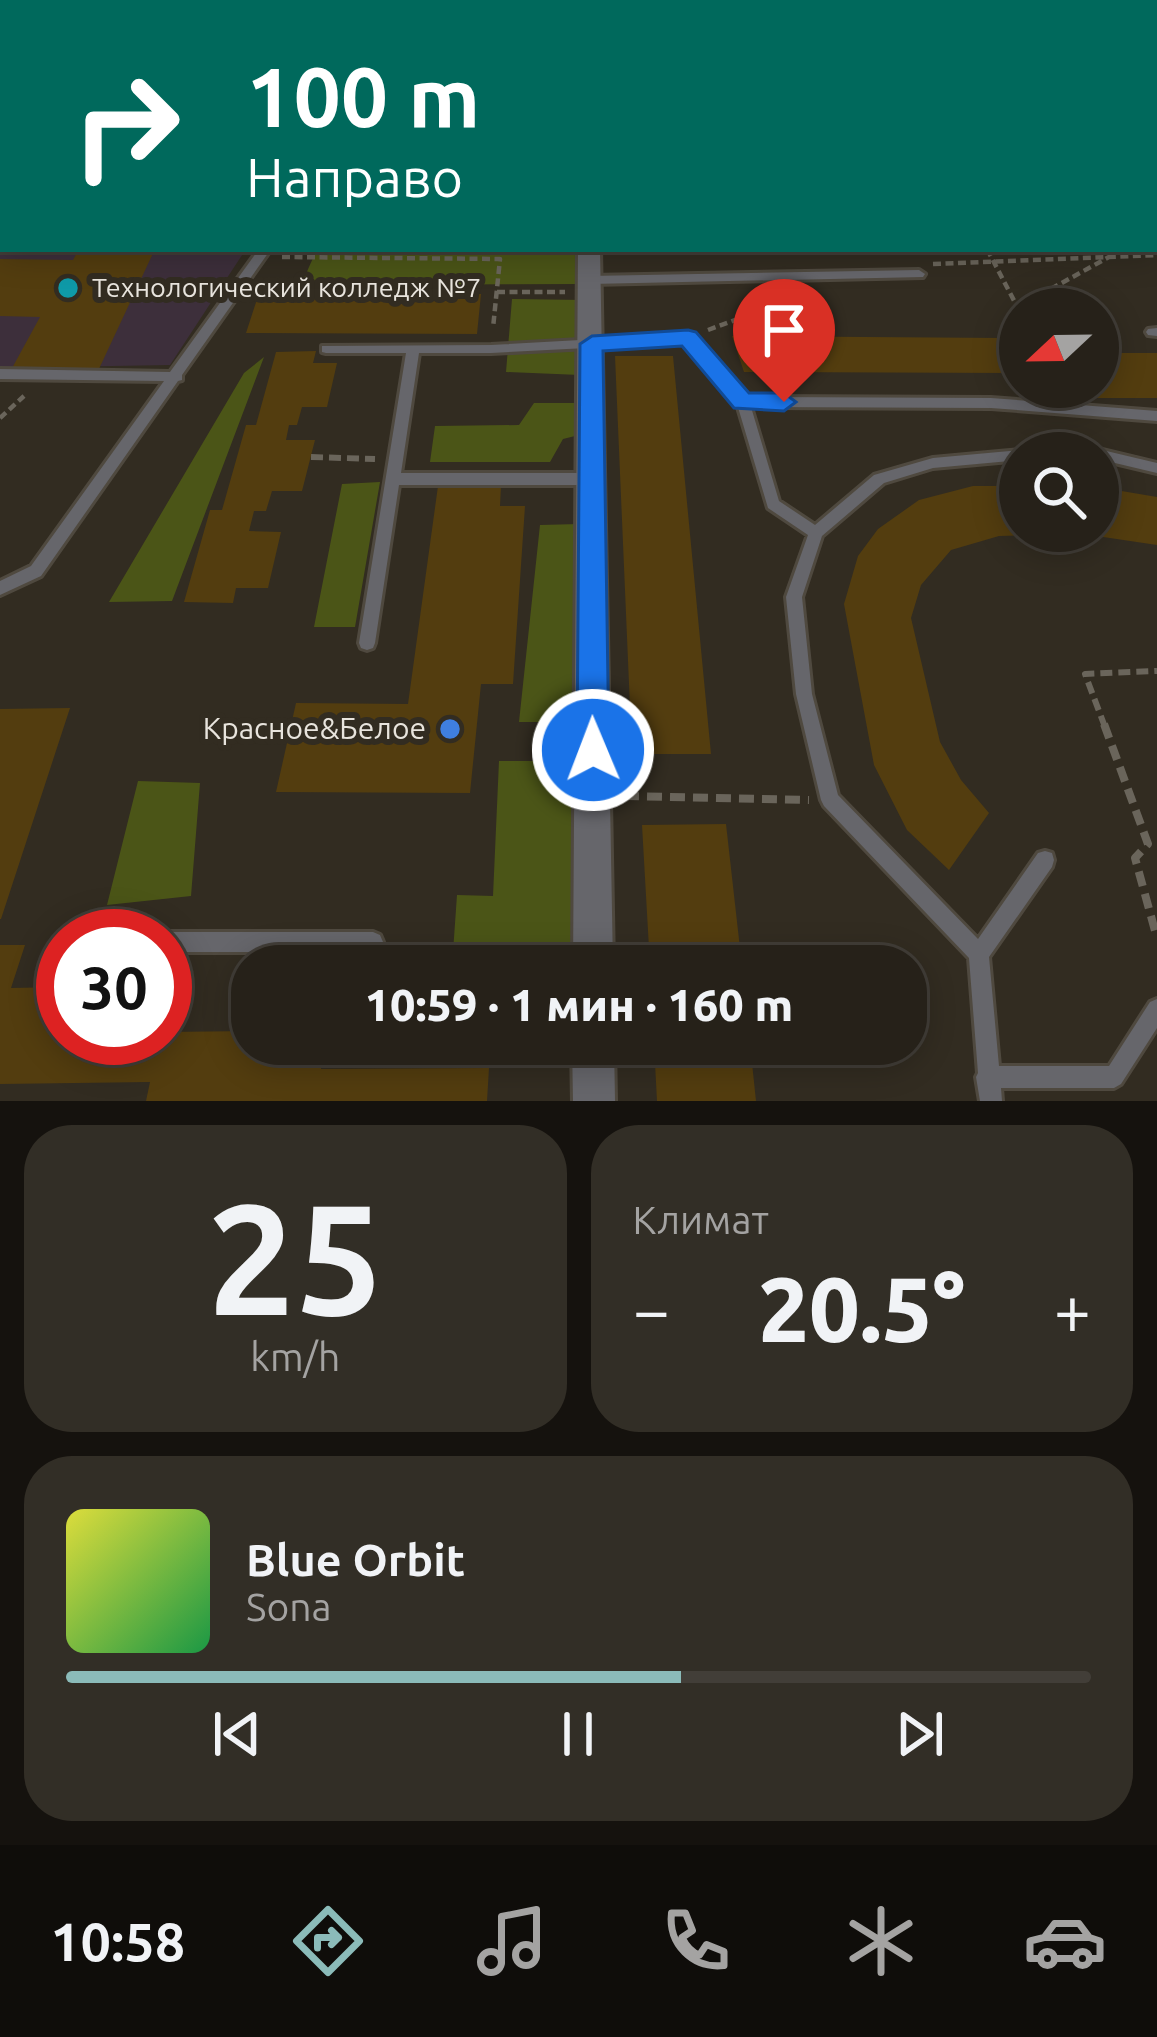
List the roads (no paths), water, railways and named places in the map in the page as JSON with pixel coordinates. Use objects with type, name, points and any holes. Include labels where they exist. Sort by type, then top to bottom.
[{"type":"street","points":[[590,274],[593,945]]},
{"type":"street","points":[[593,1065],[594,1101]]},
{"type":"lane","points":[[0,588],[36,571],[262,253]]},
{"type":"lane","points":[[590,274],[919,274]]},
{"type":"lane","points":[[326,349],[491,349],[688,338],[742,402],[772,504],[816,533]]},
{"type":"lane","points":[[367,643],[413,349]]},
{"type":"lane","points":[[0,374],[177,377]]},
{"type":"lane","points":[[742,402],[991,403],[1157,416]]},
{"type":"lane","points":[[979,954],[830,800],[804,694],[794,597],[816,533],[879,479],[933,463],[999,457]]},
{"type":"lane","points":[[1119,459],[1157,468]]},
{"type":"lane","points":[[393,479],[590,478]]},
{"type":"lane","points":[[991,1101],[979,954],[1045,860]]},
{"type":"lane","points":[[192,942],[373,945]]},
{"type":"lane","points":[[987,1077],[1114,1077],[1157,1009]]},
{"type":"place","name":"Технологический колледж №7","points":[[68,288]]},
{"type":"place","name":"Красное&Белое","points":[[450,729]]}]
